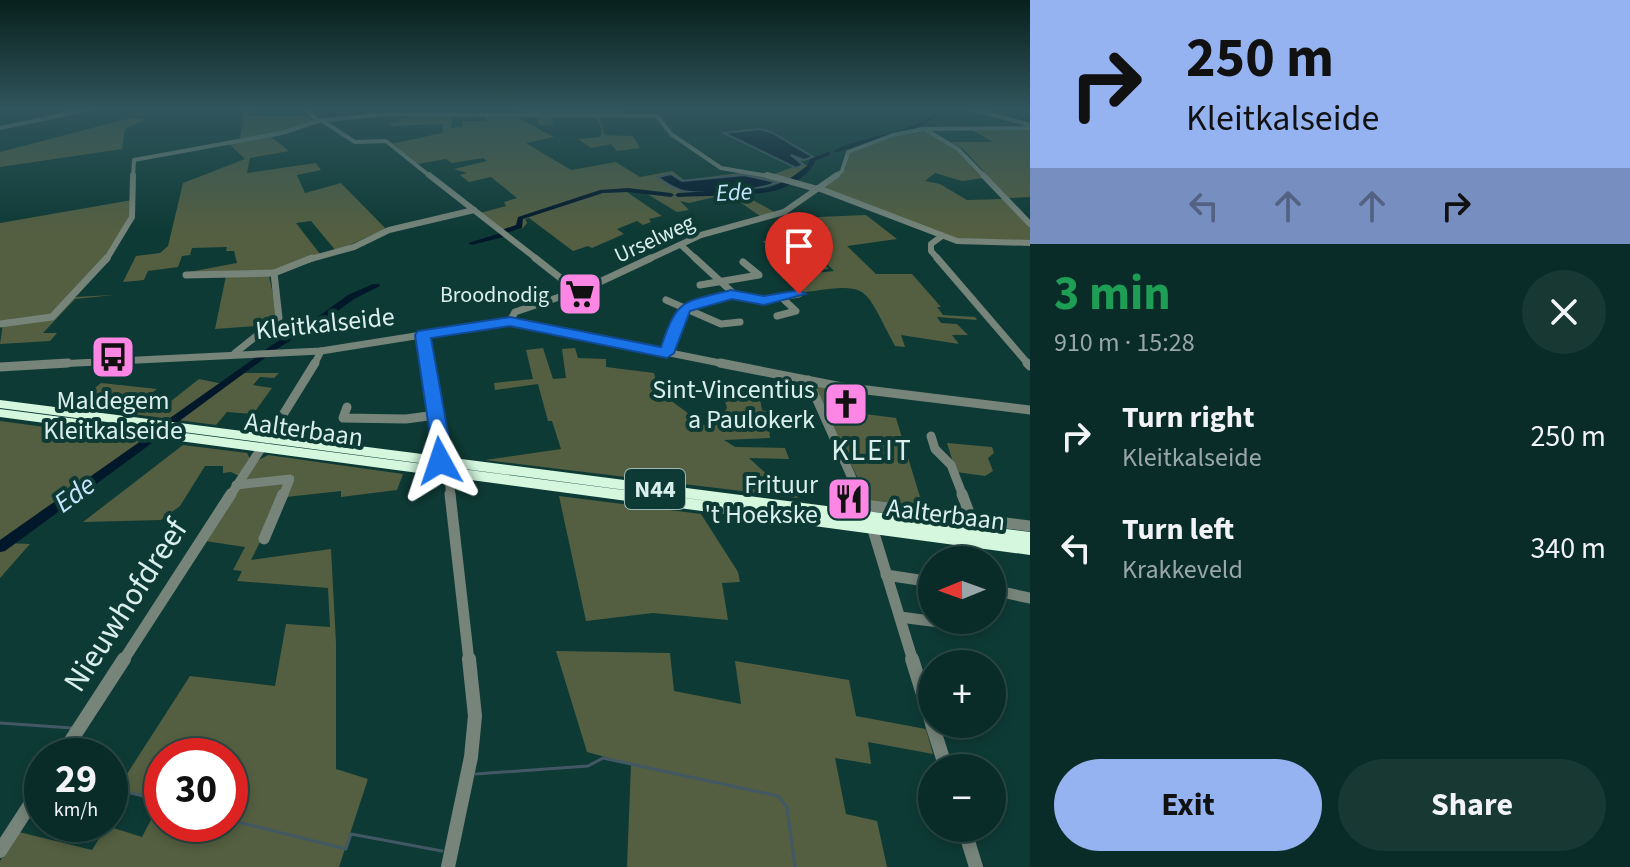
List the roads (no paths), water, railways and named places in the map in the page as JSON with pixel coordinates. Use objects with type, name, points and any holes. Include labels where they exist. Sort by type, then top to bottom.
[{"type":"highway","name":"Aalterbaan","points":[[0,404],[444,467],[1030,538]]},
{"type":"highway","name":"Aalterbaan","points":[[0,413],[265,443]]},
{"type":"highway","name":"Aalterbaan","points":[[868,517],[1030,549]]},
{"type":"street","points":[[0,324],[52,317],[105,261],[132,217],[134,160],[183,149]]},
{"type":"street","points":[[394,149],[577,291]]},
{"type":"street","points":[[693,149],[722,169],[772,176],[818,189],[942,236],[970,243],[1030,243]]},
{"type":"street","name":"Urselweg","points":[[510,321],[515,312],[577,291],[710,232],[777,216],[842,171],[848,152],[855,149]]},
{"type":"street","points":[[958,149],[1030,224]]},
{"type":"street","points":[[186,275],[274,273],[315,257],[354,247],[389,230],[474,210]]},
{"type":"street","points":[[942,236],[931,244],[931,251],[1030,366]]},
{"type":"street","points":[[681,245],[731,290],[731,295]]},
{"type":"street","points":[[700,285],[759,275],[743,262]]},
{"type":"street","points":[[235,353],[279,318],[274,273]]},
{"type":"street","points":[[667,353],[685,308],[731,295],[761,300],[799,294]]},
{"type":"street","points":[[777,316],[796,311],[781,297]]},
{"type":"street","points":[[666,300],[721,324],[740,322]]},
{"type":"street","name":"Kleitkalseide","points":[[0,367],[321,351],[510,321],[808,380],[1028,412]]},
{"type":"street","points":[[423,335],[444,467],[475,716],[471,757],[448,867]]},
{"type":"street","name":"Nieuwhofdreef","points":[[73,738],[265,443],[321,351]]},
{"type":"street","points":[[808,380],[868,517],[918,677]]},
{"type":"street","points":[[347,407],[343,418],[406,419],[436,415]]},
{"type":"street","points":[[931,436],[935,449],[951,465],[971,518]]},
{"type":"street","points":[[236,485],[290,479],[264,539]]},
{"type":"street","name":"Aalterbaan","points":[[868,517],[971,518],[1030,526]]},
{"type":"street","points":[[886,575],[918,580]]},
{"type":"street","points":[[1006,594],[1029,601]]},
{"type":"street","points":[[900,617],[918,619]]},
{"type":"street","points":[[0,851],[24,814]]},
{"type":"street","points":[[968,842],[976,867]]},
{"type":"water","points":[[758,149],[800,149],[813,157],[804,160],[791,155],[803,165],[796,168]]},
{"type":"water","points":[[671,174],[682,181],[744,175],[776,182],[744,190],[688,192],[658,177]]},
{"type":"waterway","name":"Ede","points":[[836,151],[841,149]]},
{"type":"waterway","name":"Ede","points":[[791,181],[810,167],[812,160],[828,154]]},
{"type":"waterway","name":"Ede","points":[[678,195],[770,190],[788,182]]},
{"type":"waterway","name":"Ede","points":[[504,232],[519,226],[520,218],[602,191],[628,190],[671,195]]},
{"type":"waterway","name":"Ede","points":[[472,243],[500,235]]},
{"type":"waterway","name":"Ede","points":[[270,350],[287,339],[298,325],[322,318],[351,297],[376,286]]},
{"type":"waterway","name":"Ede","points":[[174,420],[262,356]]},
{"type":"waterway","name":"Ede","points":[[0,547],[148,440]]},
{"type":"waterway","points":[[0,723],[72,728]]},
{"type":"waterway","points":[[476,774],[588,766],[603,758],[778,796],[787,807],[795,867]]},
{"type":"waterway","points":[[128,792],[144,796]]},
{"type":"waterway","points":[[248,824],[346,849],[351,834],[442,851]]},
{"type":"place","name":"Broodnodig","points":[[580,294]]},
{"type":"place","name":"Maldegem Kleitkalseide","points":[[113,357]]},
{"type":"place","name":"Sint-Vincentius a Paulokerk","points":[[846,404]]},
{"type":"place","name":"Frituur 't Hoekske","points":[[849,499]]},
{"type":"district","name":"KLEIT","points":[[872,450]]}]
